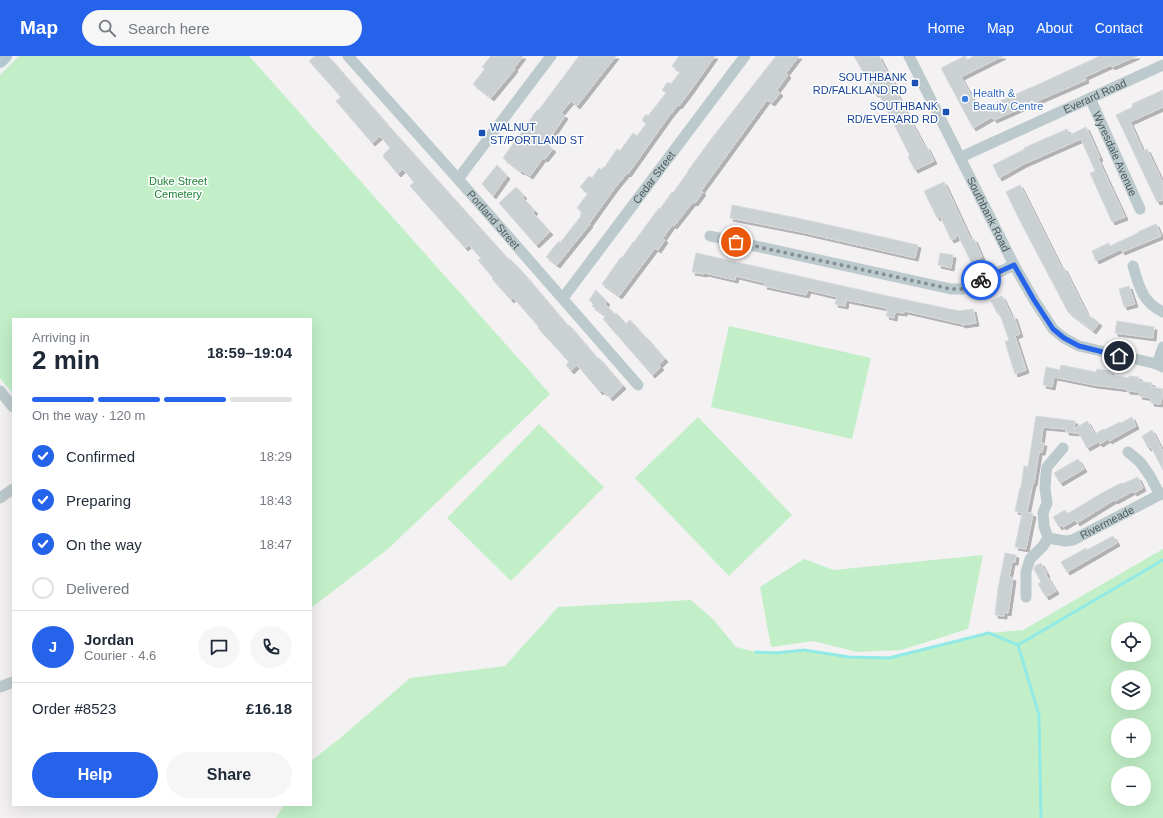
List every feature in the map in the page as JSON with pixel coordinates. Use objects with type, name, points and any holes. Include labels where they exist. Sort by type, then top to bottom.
[{"type":"main road","points":[[0,61],[5,56]]},
{"type":"street","points":[[458,179],[551,56]]},
{"type":"street","name":"Cedar Street","points":[[563,298],[745,56]]},
{"type":"street","name":"Southbank Road","points":[[909,56],[1014,265],[1053,329],[1064,338],[1079,346],[1160,365]]},
{"type":"street","name":"Portland Street","points":[[353,58],[638,385]]},
{"type":"street","name":"Everard Road","points":[[960,157],[1163,65]]},
{"type":"street","name":"Wyresdale Avenue","points":[[1090,98],[1140,209]]},
{"type":"street","points":[[710,236],[951,289],[962,289],[1014,265]]},
{"type":"street","points":[[1133,266],[1140,291],[1148,302],[1163,312]]},
{"type":"street","points":[[1160,365],[1163,347]]},
{"type":"street","points":[[0,391],[12,406]]},
{"type":"street","points":[[1026,597],[1026,572],[1030,559],[1043,546],[1048,538],[1044,526],[1043,513],[1047,503],[1045,488],[1047,467],[1063,448]]},
{"type":"street","points":[[1128,452],[1140,462],[1162,494]]},
{"type":"street","points":[[0,498],[12,490]]},
{"type":"street","name":"Rivermeade","points":[[1048,538],[1064,541],[1073,540],[1162,494]]},
{"type":"street","points":[[0,687],[12,682]]},
{"type":"green space","name":"Duke Street Cemetery","points":[[19,56],[249,56],[550,394],[388,549],[312,607],[312,318],[12,318],[12,393],[0,378],[0,75]]},
{"type":"green space","points":[[729,326],[871,358],[852,439],[711,407]]},
{"type":"green space","points":[[698,417],[792,515],[729,576],[635,478]]},
{"type":"green space","points":[[539,424],[604,487],[511,581],[447,518]]},
{"type":"green space","points":[[1163,549],[1163,818],[276,818],[283,806],[312,806],[312,760],[410,678],[505,666],[558,607],[691,600],[714,620],[736,647],[756,652],[804,650],[849,657],[889,658],[989,633],[1023,630]]},
{"type":"green space","points":[[983,555],[968,629],[901,650],[857,652],[814,641],[771,647],[760,587],[804,559],[834,570]]},
{"type":"building","points":[[315,56],[328,56],[509,260],[510,259],[525,275],[568,326],[569,325],[598,359],[599,358],[623,386],[610,398],[602,390],[600,392],[577,365],[571,371],[566,365],[569,362],[538,328],[539,327],[517,302],[513,298],[511,300],[492,279],[493,278],[478,260],[481,258],[469,245],[465,248],[410,186],[414,182],[403,169],[398,174],[385,159],[383,155],[390,148],[380,136],[372,143],[336,101],[341,97],[309,61]]},
{"type":"building","points":[[491,56],[523,56],[514,68],[515,69],[491,98],[473,84],[485,69],[482,67]]},
{"type":"building","points":[[579,56],[616,56],[577,106],[571,101],[561,113],[565,116],[546,144],[553,149],[545,159],[543,158],[530,176],[522,171],[521,172],[503,158],[537,110],[538,111]]},
{"type":"building","points":[[679,56],[715,56],[679,106],[678,105],[669,116],[628,174],[627,173],[614,189],[590,224],[557,265],[546,257],[559,241],[560,243],[581,216],[580,215],[582,212],[577,208],[588,193],[580,187],[589,176],[592,178],[599,168],[601,170],[603,167],[604,168],[617,149],[620,151],[633,133],[637,136],[646,124],[642,120],[646,114],[648,116],[666,93],[662,90],[668,82],[671,84],[680,72],[672,66]]},
{"type":"building","points":[[776,56],[799,56],[786,73],[788,75],[777,90],[780,93],[772,103],[767,100],[701,191],[703,192],[695,203],[693,202],[674,226],[672,225],[663,238],[665,240],[658,250],[655,248],[619,296],[602,284],[621,257],[622,258],[672,192],[673,193],[712,138]]},
{"type":"building","points":[[854,56],[879,56],[895,85],[893,85],[909,118],[934,161],[915,170],[908,157],[910,156],[878,93],[875,94]]},
{"type":"building","points":[[965,56],[967,60],[974,56],[1003,56],[961,77],[979,110],[1100,56],[1137,56],[1112,67],[1111,65],[1085,77],[1086,80],[994,120],[992,117],[973,128],[941,68]]},
{"type":"building","points":[[1163,90],[1163,107],[1130,122],[1143,151],[1147,149],[1163,183],[1163,200],[1157,202],[1116,115],[1133,107],[1132,104]]},
{"type":"building","points":[[1086,127],[1100,158],[1098,159],[1125,217],[1112,222],[1090,173],[1095,171],[1081,139],[1024,164],[999,178],[993,165],[1025,149],[1024,148],[1067,129],[1070,135]]},
{"type":"building","points":[[497,165],[507,176],[493,196],[482,184]]},
{"type":"building","points":[[944,182],[971,240],[974,239],[982,257],[971,262],[957,233],[956,238],[951,240],[940,216],[937,218],[924,191]]},
{"type":"building","points":[[1020,185],[1062,269],[1064,268],[1086,312],[1091,317],[1089,317],[1093,318],[1099,323],[1093,331],[1068,312],[1018,217],[1006,192]]},
{"type":"building","points":[[516,187],[524,196],[522,197],[535,211],[533,213],[550,232],[536,245],[499,203]]},
{"type":"building","points":[[732,205],[918,245],[915,258],[801,232],[730,218]]},
{"type":"building","points":[[1156,224],[1161,236],[1122,252],[1121,249],[1096,261],[1092,251],[1109,243],[1110,246]]},
{"type":"building","points":[[696,253],[959,311],[973,309],[976,323],[962,325],[905,311],[904,313],[895,312],[894,318],[886,316],[888,310],[886,308],[846,300],[845,306],[835,304],[837,297],[808,290],[806,295],[764,286],[765,283],[736,276],[735,280],[705,273],[692,272]]},
{"type":"building","points":[[940,253],[953,255],[951,268],[938,265]]},
{"type":"building","points":[[1129,286],[1135,304],[1124,307],[1119,289]]},
{"type":"building","points":[[596,290],[607,302],[605,304],[614,314],[616,313],[626,324],[630,320],[665,359],[659,365],[661,367],[652,375],[603,319],[606,316],[592,306],[594,304],[589,300]]},
{"type":"building","points":[[1002,296],[1012,317],[1014,316],[1020,334],[1015,336],[1026,370],[1015,374],[1005,342],[1009,340],[999,312],[997,313],[991,301]]},
{"type":"building","points":[[1117,321],[1154,327],[1153,338],[1115,333]]},
{"type":"building","points":[[1061,365],[1096,372],[1097,369],[1111,371],[1110,375],[1129,378],[1129,376],[1139,377],[1138,381],[1152,383],[1151,387],[1163,389],[1161,404],[1151,403],[1151,398],[1139,396],[1140,392],[1127,391],[1127,389],[1094,385],[1054,377],[1052,387],[1043,385],[1046,367],[1060,370]]},
{"type":"building","points":[[1036,416],[1075,421],[1074,429],[1087,421],[1095,434],[1103,429],[1104,430],[1120,422],[1121,423],[1132,417],[1136,426],[1109,441],[1108,439],[1100,444],[1098,442],[1087,448],[1079,433],[1066,432],[1066,429],[1043,427],[1041,443],[1044,443],[1042,452],[1039,452],[1027,512],[1033,514],[1026,549],[1015,547],[1022,513],[1015,511],[1021,488],[1024,466],[1028,467]]},
{"type":"building","points":[[1152,430],[1163,452],[1163,470],[1151,447],[1148,448],[1142,436]]},
{"type":"building","points":[[1078,459],[1084,469],[1060,483],[1054,473]]},
{"type":"building","points":[[1138,477],[1143,488],[1134,493],[1133,491],[1115,501],[1114,500],[1077,523],[1075,520],[1063,527],[1062,525],[1059,527],[1053,517],[1065,510],[1067,514],[1121,483],[1122,484]]},
{"type":"building","points":[[1113,536],[1117,543],[1067,572],[1061,562],[1086,548],[1087,550]]},
{"type":"building","points":[[1005,553],[1016,555],[1015,562],[1012,562],[1009,577],[1013,578],[1008,613],[1004,612],[1004,616],[995,615]]},
{"type":"building","points":[[1041,563],[1047,574],[1046,575],[1056,591],[1046,597],[1038,584],[1041,582],[1034,569],[1035,566]]},
{"type":"waterway","points":[[1018,645],[1163,560]]},
{"type":"waterway","points":[[756,652],[777,653],[804,650],[849,657],[889,658],[989,633],[1018,645]]},
{"type":"waterway","points":[[1018,645],[1039,715],[1041,818]]},
{"type":"way so far","points":[[736,242],[951,289],[962,289],[981,280]]},
{"type":"place","name":"SOUTHBANK RD/FALKLAND RD","points":[[915,83]]},
{"type":"place","name":"Health & Beauty Centre","points":[[965,99]]},
{"type":"place","name":"SOUTHBANK RD/EVERARD RD","points":[[946,112]]},
{"type":"place","name":"WALNUT ST/PORTLAND ST","points":[[482,133]]},
{"type":"route","points":[[981,280],[1014,265],[1053,329],[1064,338],[1079,346],[1119,356]]}]
